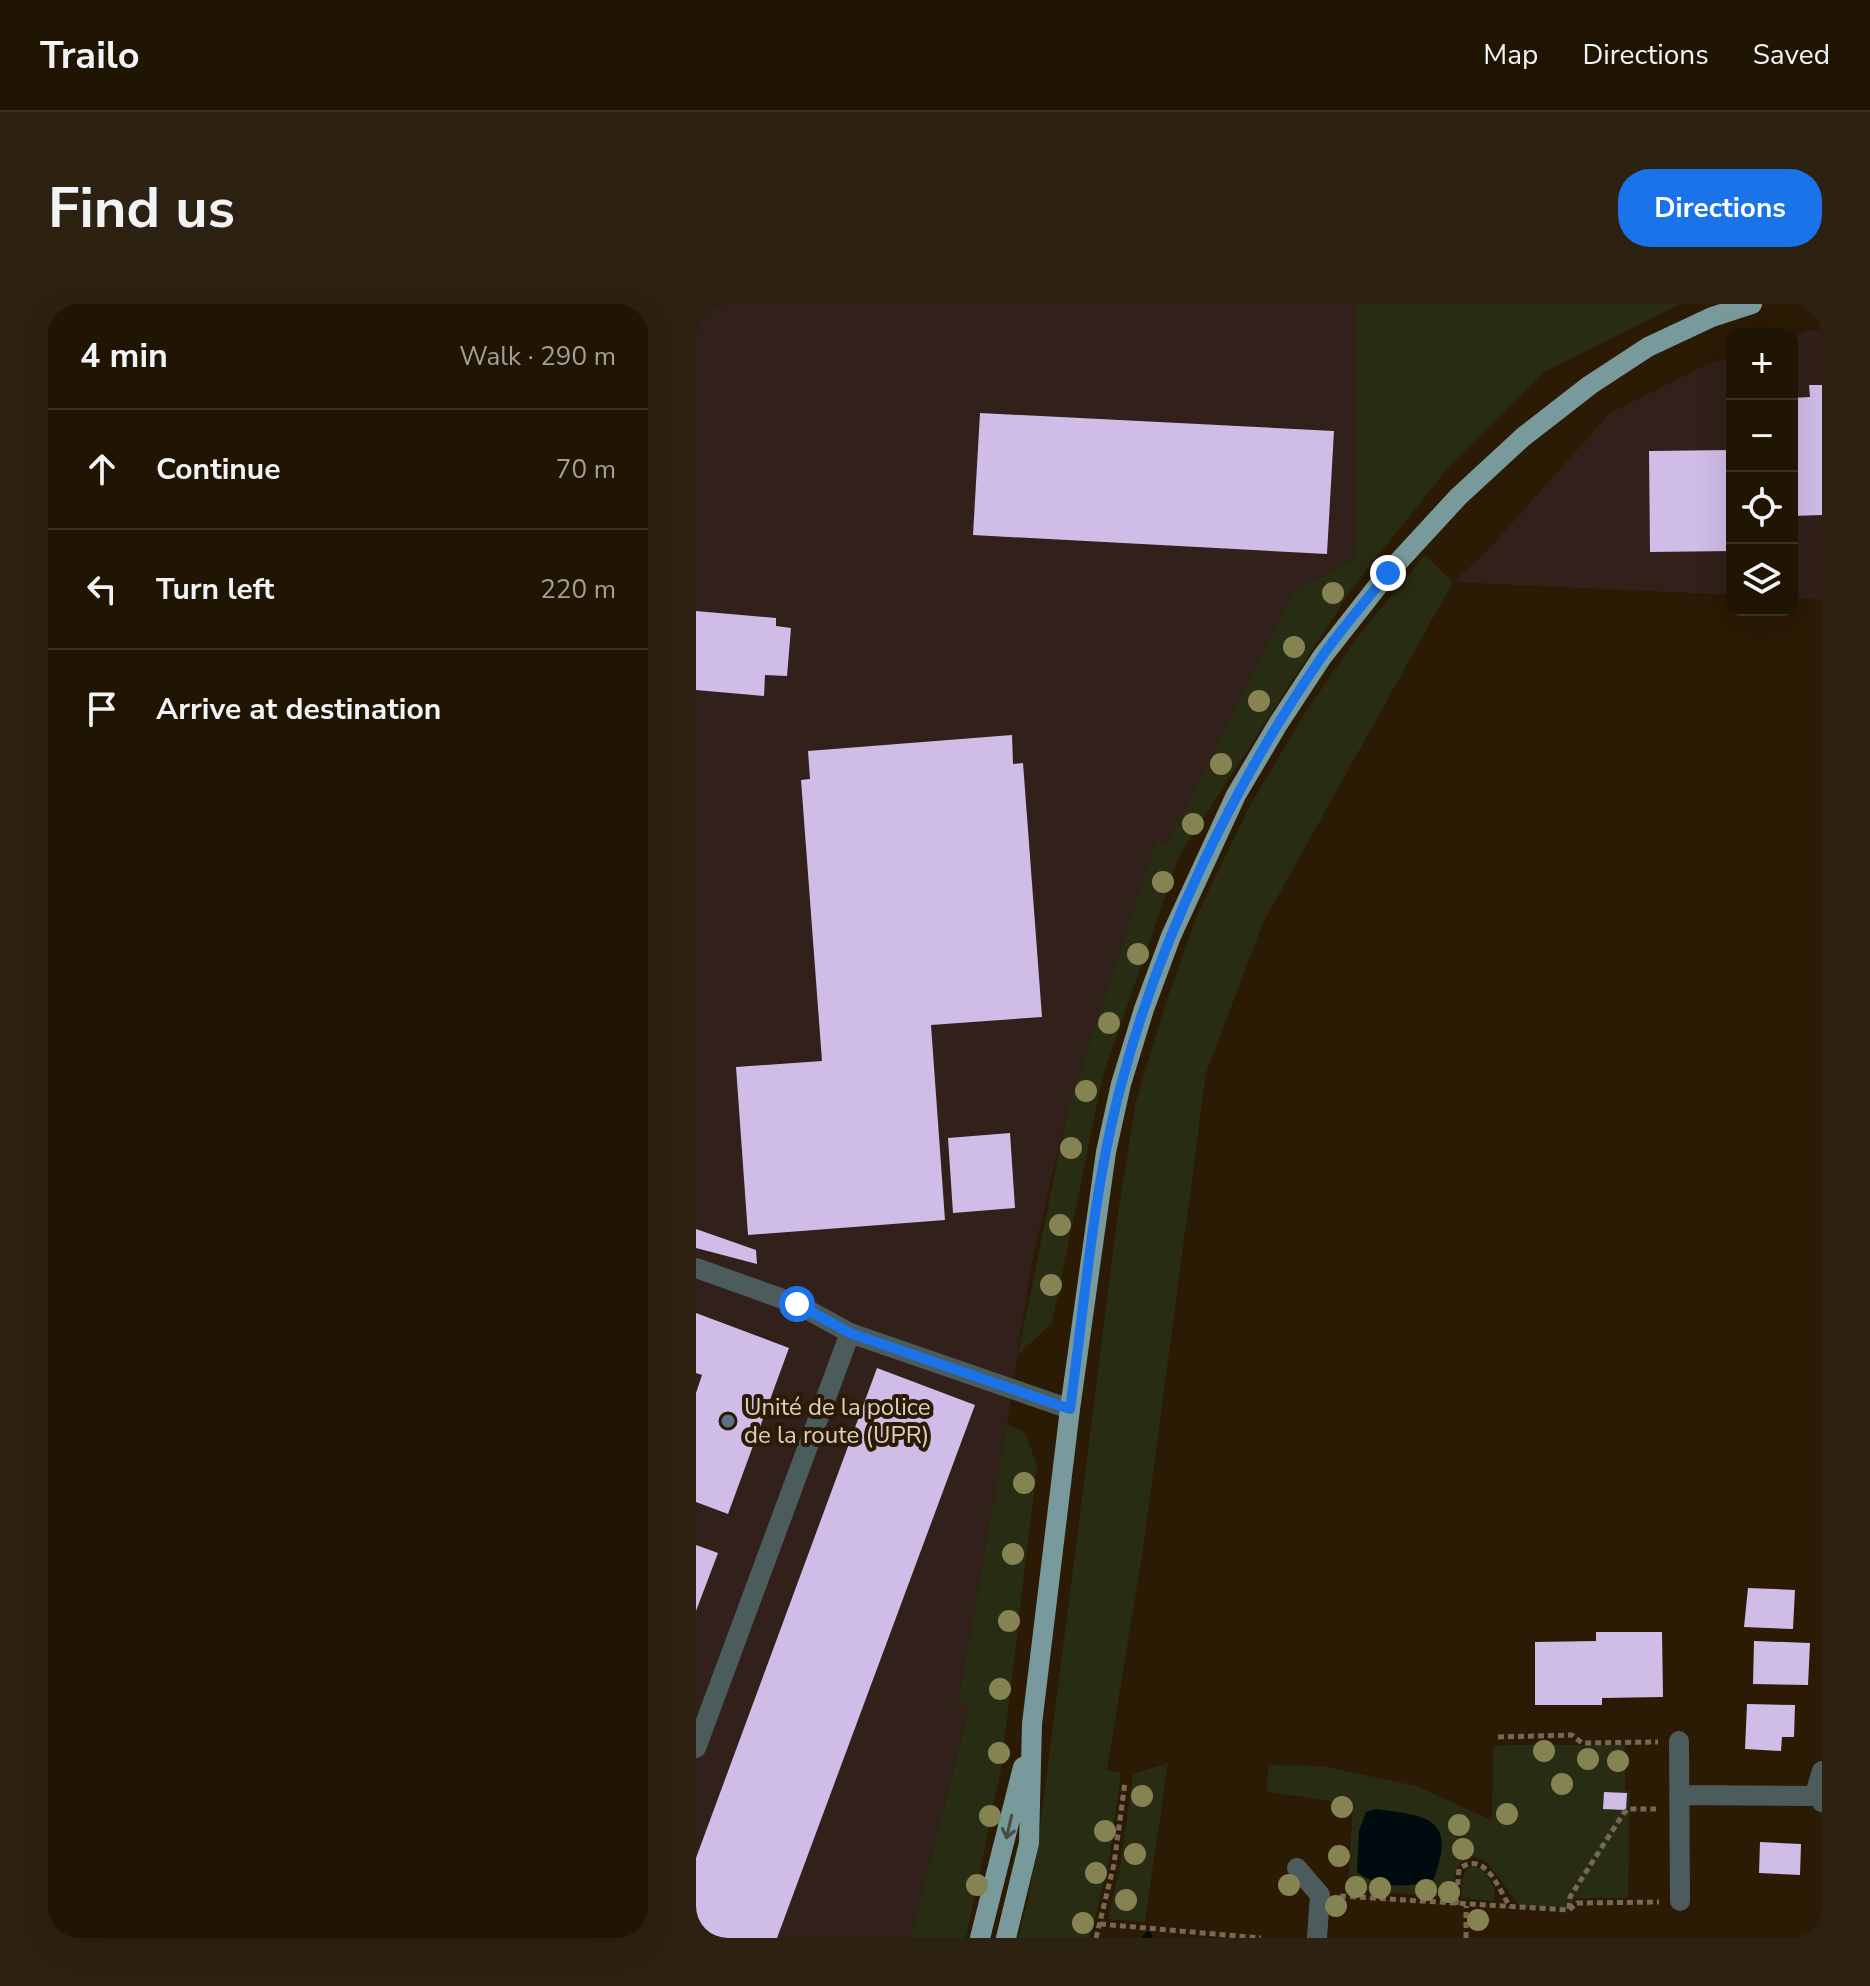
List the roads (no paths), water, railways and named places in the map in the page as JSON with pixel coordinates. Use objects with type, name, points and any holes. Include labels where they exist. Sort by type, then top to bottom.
[{"type":"main road","points":[[1006,1938],[1029,1843],[1032,1724],[1070,1409],[1106,1152],[1121,1084],[1171,936],[1236,795],[1278,724],[1322,657],[1388,573],[1458,497],[1523,437],[1590,385],[1648,347],[1712,317],[1752,304]]},
{"type":"main road","points":[[980,1938],[1032,1724]]},
{"type":"street","points":[[696,1268],[797,1304],[850,1333],[1070,1409]]},
{"type":"street","points":[[696,1748],[850,1333]]},
{"type":"street","points":[[1679,1741],[1680,1901]]},
{"type":"street","points":[[1679,1795],[1820,1799],[1817,1787],[1822,1771]]},
{"type":"street","points":[[1297,1868],[1320,1895],[1317,1938]]},
{"type":"place","name":"Unité de la police de la route (UPR)","points":[[728,1421]]}]
